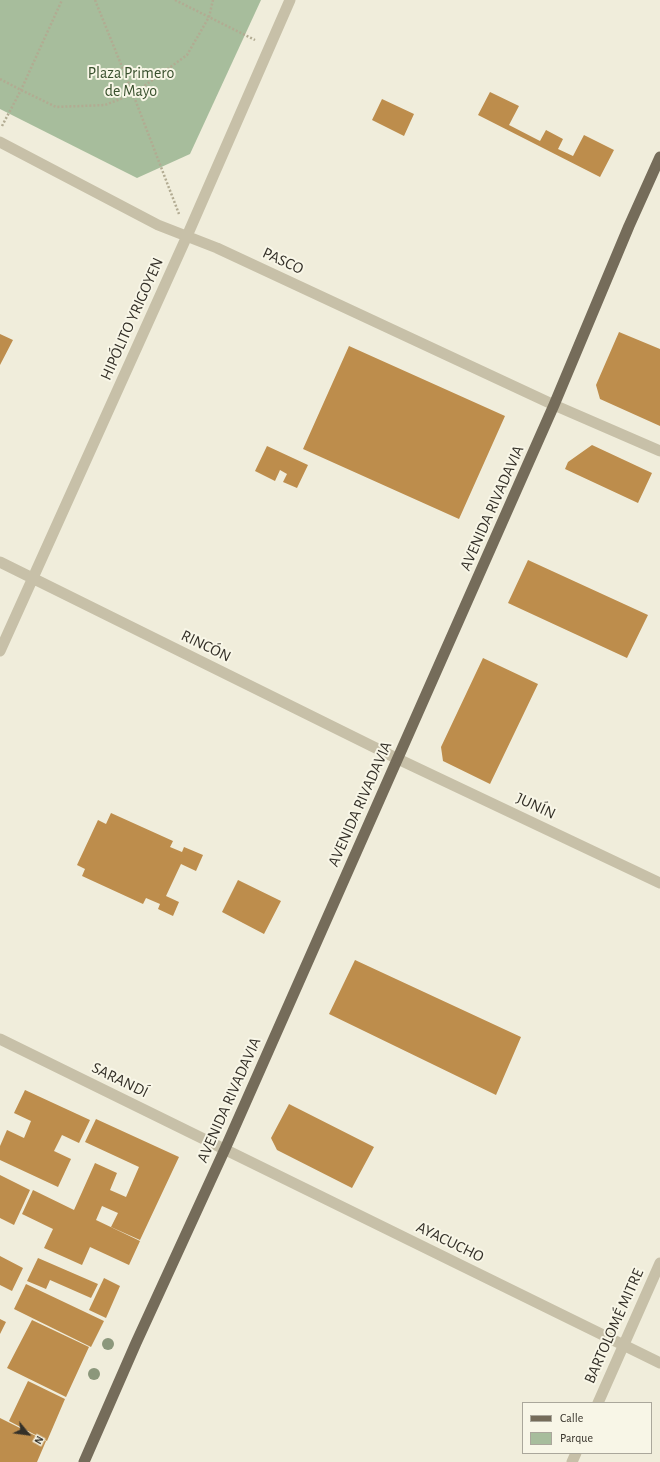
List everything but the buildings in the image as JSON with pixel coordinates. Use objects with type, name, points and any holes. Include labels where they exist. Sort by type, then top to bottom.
[{"type":"main road","name":"AVENIDA RIVADAVIA","points":[[84,1462],[398,759],[554,405],[629,226],[660,157]]},
{"type":"street","name":"HIPÓLITO YRIGOYEN","points":[[0,651],[187,236],[268,47],[290,0]]},
{"type":"street","name":"PASCO","points":[[0,142],[158,225],[217,248],[554,405],[660,451]]},
{"type":"street","name":"RINCÓN","points":[[0,562],[398,759]]},
{"type":"street","name":"JUNÍN","points":[[398,759],[660,883]]},
{"type":"street","name":"SARANDÍ","points":[[0,1040],[225,1149]]},
{"type":"street","name":"AYACUCHO","points":[[225,1149],[660,1363]]},
{"type":"street","name":"BARTOLOMÉ MITRE","points":[[598,1402],[660,1263]]},
{"type":"path","points":[[0,132],[62,0]]},
{"type":"path","points":[[95,0],[133,94],[187,236]]},
{"type":"path","points":[[175,0],[268,47]]},
{"type":"path","points":[[0,79],[56,107],[105,105],[133,94],[187,55],[209,17],[213,0]]},
{"type":"green space","name":"Plaza Primero de Mayo","points":[[0,0],[261,0],[190,154],[137,178],[0,109]]}]
